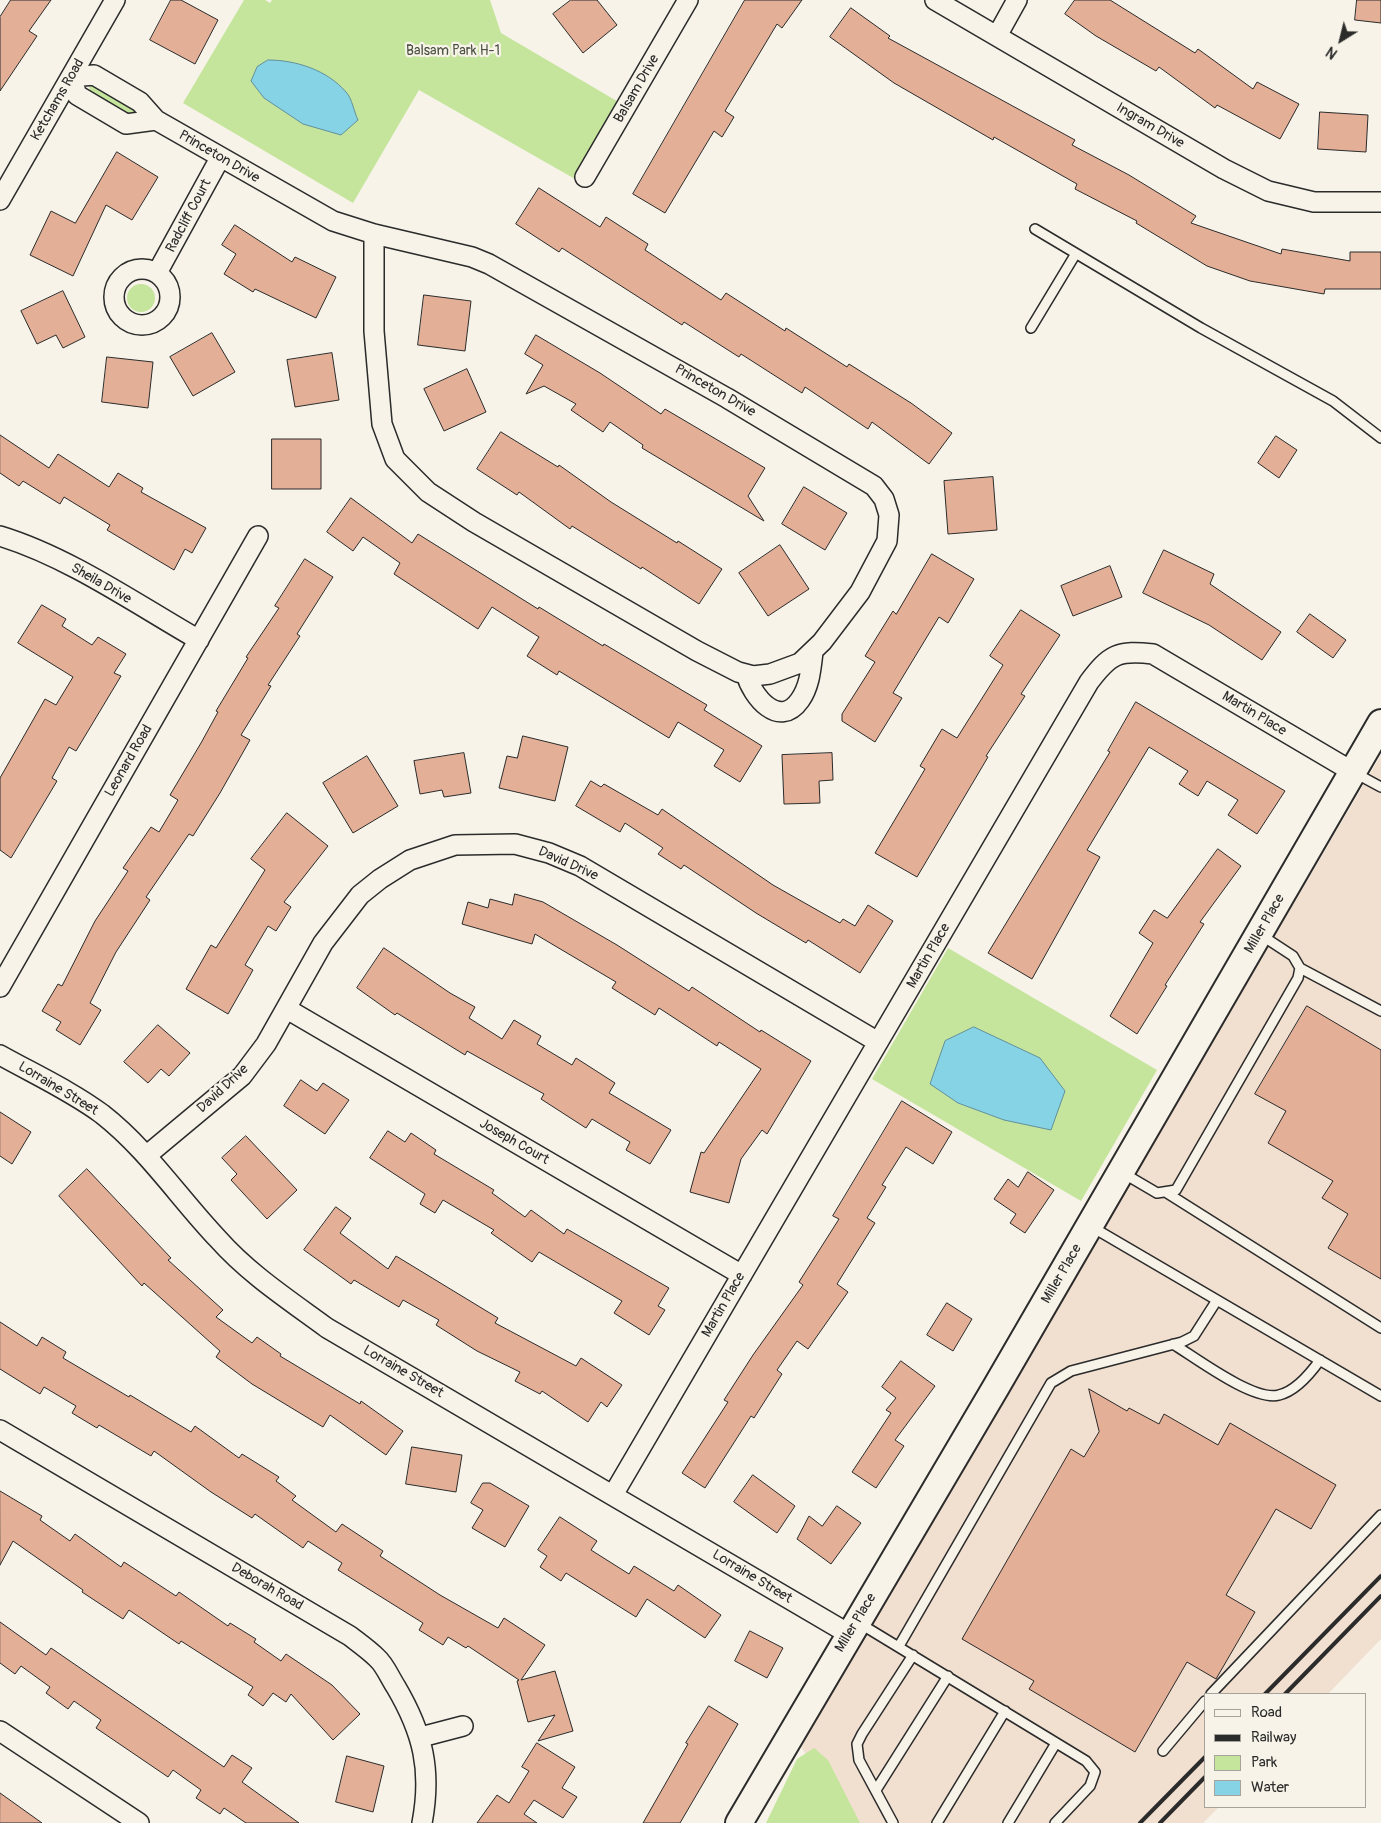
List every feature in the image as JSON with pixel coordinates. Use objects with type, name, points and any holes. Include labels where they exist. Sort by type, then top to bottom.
[{"type":"street","name":"Ketchams Road","points":[[0,200],[116,0]]},
{"type":"street","name":"Balsam Drive","points":[[585,177],[687,0]]},
{"type":"street","name":"Ingram Drive","points":[[935,0],[1224,169],[1268,192],[1314,202],[1381,202]]},
{"type":"street","points":[[997,36],[1018,0]]},
{"type":"street","name":"Princeton Drive","points":[[72,77],[94,75],[140,102],[156,120],[333,221],[374,234],[472,257],[489,264],[727,398],[874,486],[884,499],[889,515],[887,541],[860,592],[813,652],[800,662],[770,674],[746,674],[697,651],[474,522],[428,492],[395,459],[382,424],[374,331],[374,234]]},
{"type":"street","points":[[72,77],[77,95],[126,124],[156,120]]},
{"type":"street","name":"Radcliff Court","points":[[157,273],[220,158]]},
{"type":"street","name":"Sheila Drive","points":[[0,536],[21,543],[63,562],[199,640]]},
{"type":"street","name":"Leonard Road","points":[[0,987],[258,536]]},
{"type":"street","name":"Princeton Drive","points":[[746,674],[753,694],[765,706],[777,711],[790,710],[800,701],[808,684],[813,652]]},
{"type":"street","name":"Martin Place","points":[[613,1495],[1089,682],[1100,667],[1113,656],[1128,652],[1153,654],[1352,772]]},
{"type":"street","name":"Miller Place","points":[[739,1823],[1090,1225],[1381,723]]},
{"type":"street","name":"David Drive","points":[[146,1156],[242,1076],[266,1044],[323,943],[360,895],[380,879],[410,860],[455,845],[515,844],[549,853],[580,866],[878,1042]]},
{"type":"street","name":"Joseph Court","points":[[287,1009],[742,1275]]},
{"type":"street","name":"Lorraine Street","points":[[0,1055],[69,1093],[102,1115],[146,1156],[219,1240],[270,1287],[326,1328],[613,1495],[853,1628]]},
{"type":"street","name":"Deborah Road","points":[[0,1430],[350,1636],[379,1659],[402,1698],[421,1737],[426,1766],[427,1796],[422,1823]]},
{"type":"street","points":[[421,1737],[463,1726]]},
{"type":"street","points":[[0,1731],[140,1823]]},
{"type":"lane","points":[[1035,229],[1075,255],[1201,328],[1326,397],[1381,438]]},
{"type":"lane","points":[[1031,328],[1075,255]]},
{"type":"lane","points":[[1352,772],[1381,787]]},
{"type":"lane","points":[[1259,934],[1293,956],[1300,968],[1381,1011]]},
{"type":"lane","points":[[1120,1171],[1156,1193],[1167,1193],[1176,1190],[1298,978],[1300,968]]},
{"type":"lane","points":[[1167,1193],[1381,1328]]},
{"type":"lane","points":[[1090,1225],[1381,1396]]},
{"type":"lane","points":[[899,1646],[1052,1383],[1071,1371],[1173,1344],[1194,1336],[1217,1300]]},
{"type":"lane","points":[[1173,1344],[1254,1393],[1278,1396],[1288,1392],[1307,1376],[1320,1360]]},
{"type":"lane","points":[[1212,1693],[1381,1514]]},
{"type":"lane","points":[[853,1628],[899,1646],[1086,1761],[1095,1772],[1090,1786],[1055,1823]]},
{"type":"lane","points":[[894,1823],[859,1760],[857,1744],[913,1655]]},
{"type":"lane","points":[[876,1790],[948,1676]]},
{"type":"lane","points":[[1163,1751],[1204,1702]]},
{"type":"lane","points":[[937,1823],[1005,1711]]},
{"type":"lane","points":[[1008,1823],[1056,1743]]},
{"type":"shaded area","points":[[1381,755],[1381,1639],[1329,1693],[1204,1693],[1204,1808],[1218,1808],[1203,1823],[848,1823],[800,1745]]},
{"type":"green space","name":"Balsam Park H-1","points":[[244,0],[265,0],[270,3],[272,0],[490,0],[501,33],[627,107],[582,183],[419,90],[353,203],[183,103]]},
{"type":"green space","points":[[98,85],[129,104],[136,114],[124,116],[92,97],[89,87]]},
{"type":"green space","points":[[141,284],[151,288],[155,298],[151,308],[141,312],[131,308],[127,298],[131,288]]},
{"type":"green space","points":[[948,948],[1157,1070],[1081,1201],[872,1079]]},
{"type":"green space","points":[[814,1748],[828,1760],[860,1823],[766,1823],[797,1759]]},
{"type":"water","points":[[268,60],[300,64],[330,78],[348,95],[358,120],[341,135],[303,124],[264,98],[251,81],[257,67]]},
{"type":"water","points":[[974,1027],[1040,1058],[1065,1091],[1051,1130],[1004,1120],[958,1103],[930,1084],[945,1041]]},
{"type":"building","points":[[11,0],[51,0],[29,31],[37,36],[0,91],[0,17]]},
{"type":"building","points":[[171,0],[181,0],[218,20],[195,64],[150,40]]},
{"type":"building","points":[[571,0],[597,0],[617,25],[583,53],[553,14]]},
{"type":"building","points":[[745,0],[802,0],[782,28],[777,24],[725,111],[734,117],[722,137],[714,131],[665,213],[633,194]]},
{"type":"building","points":[[1075,0],[1110,0],[1195,53],[1198,49],[1253,89],[1257,82],[1299,104],[1280,139],[1217,105],[1215,108],[1159,67],[1156,71],[1096,36],[1065,14]]},
{"type":"building","points":[[1357,0],[1381,0],[1381,23],[1355,20]]},
{"type":"building","points":[[851,8],[890,36],[888,38],[1075,140],[1072,145],[1129,175],[1196,216],[1191,223],[1281,254],[1282,249],[1350,261],[1350,252],[1381,252],[1381,289],[1325,289],[1324,294],[1250,281],[1207,266],[1136,223],[1137,221],[1075,189],[1077,184],[994,137],[993,140],[894,83],[830,37]]},
{"type":"building","points":[[1320,112],[1368,115],[1366,152],[1318,149]]},
{"type":"building","points":[[117,152],[158,177],[132,220],[106,205],[73,276],[30,255],[51,211],[75,223]]},
{"type":"building","points":[[539,188],[600,227],[606,217],[648,244],[645,250],[721,300],[726,293],[785,331],[786,328],[847,367],[849,364],[911,403],[952,433],[929,464],[872,422],[868,429],[805,387],[802,393],[741,354],[739,357],[684,322],[682,325],[562,248],[559,252],[516,224]]},
{"type":"building","points":[[235,225],[292,262],[295,257],[336,277],[316,318],[255,289],[253,292],[224,274],[236,254],[222,245]]},
{"type":"building","points":[[63,291],[85,337],[63,348],[56,335],[37,344],[21,311]]},
{"type":"building","points":[[424,295],[471,301],[465,351],[418,345]]},
{"type":"building","points":[[212,333],[235,372],[193,396],[170,357]]},
{"type":"building","points":[[536,335],[600,373],[661,414],[665,409],[765,468],[748,496],[764,521],[642,448],[643,445],[610,422],[603,432],[571,410],[576,404],[544,386],[526,394],[543,365],[525,354]]},
{"type":"building","points":[[332,353],[339,400],[295,407],[287,360]]},
{"type":"building","points":[[107,357],[153,362],[148,408],[102,402]]},
{"type":"building","points":[[467,369],[486,412],[444,431],[424,389]]},
{"type":"building","points":[[501,432],[558,467],[559,465],[611,502],[722,569],[699,604],[642,567],[641,569],[572,526],[570,529],[519,492],[517,495],[477,469]]},
{"type":"building","points":[[0,435],[49,468],[58,454],[109,487],[118,473],[143,488],[141,492],[206,528],[192,553],[185,549],[174,570],[107,530],[110,525],[64,497],[60,504],[23,481],[19,486],[0,473]]},
{"type":"building","points":[[1276,436],[1297,450],[1279,478],[1258,463]]},
{"type":"building","points":[[272,439],[321,439],[321,489],[272,489]]},
{"type":"building","points":[[993,477],[997,530],[948,534],[944,481]]},
{"type":"building","points":[[804,487],[847,513],[825,550],[782,524]]},
{"type":"building","points":[[351,498],[412,543],[418,534],[538,609],[539,607],[707,705],[704,710],[762,746],[740,782],[714,766],[724,750],[678,722],[669,738],[559,671],[557,675],[527,656],[539,637],[492,607],[478,629],[394,574],[400,563],[363,537],[353,551],[327,532]]},
{"type":"building","points":[[780,545],[809,589],[768,616],[739,573]]},
{"type":"building","points":[[1164,550],[1214,574],[1210,584],[1281,632],[1262,660],[1209,625],[1143,593]]},
{"type":"building","points":[[932,554],[974,579],[948,623],[939,617],[893,693],[902,698],[875,742],[842,721],[842,714],[875,662],[865,656],[893,611],[896,614]]},
{"type":"building","points":[[305,559],[333,577],[297,634],[300,636],[268,685],[271,686],[241,735],[250,740],[220,793],[193,836],[189,834],[146,897],[150,900],[116,952],[90,1003],[101,1010],[80,1045],[56,1030],[61,1022],[42,1011],[58,984],[62,986],[95,921],[128,871],[123,868],[151,827],[159,832],[178,800],[170,795],[218,712],[216,711],[248,658],[246,657],[279,608],[275,606]]},
{"type":"building","points":[[1110,566],[1122,597],[1073,616],[1061,586]]},
{"type":"building","points":[[42,605],[66,619],[62,626],[92,645],[98,637],[126,654],[114,673],[121,676],[76,751],[69,747],[52,778],[57,781],[11,858],[0,850],[0,778],[45,699],[56,705],[73,677],[18,643]]},
{"type":"building","points":[[1021,610],[1060,635],[1021,694],[1025,696],[986,756],[988,757],[917,877],[875,853],[925,769],[920,766],[942,729],[957,738],[1003,665],[990,656]]},
{"type":"building","points":[[1310,614],[1346,640],[1333,658],[1297,632]]},
{"type":"building","points":[[1136,702],[1285,791],[1257,834],[1228,815],[1238,800],[1207,781],[1198,796],[1179,784],[1188,771],[1149,747],[1087,850],[1100,857],[1032,979],[988,953],[1110,752],[1108,751]]},
{"type":"building","points":[[523,736],[568,747],[555,801],[499,788],[507,756],[517,758]]},
{"type":"building","points":[[464,753],[471,793],[444,797],[442,790],[420,794],[414,761]]},
{"type":"building","points":[[832,753],[833,780],[819,781],[820,803],[784,804],[782,755]]},
{"type":"building","points":[[367,756],[398,806],[353,833],[323,783]]},
{"type":"building","points":[[591,781],[601,787],[604,784],[658,815],[662,809],[773,885],[840,923],[843,919],[855,926],[868,905],[893,921],[860,973],[808,940],[806,943],[756,913],[684,865],[681,869],[658,854],[663,848],[625,823],[620,832],[576,806]]},
{"type":"building","points":[[287,813],[328,846],[284,902],[291,907],[276,931],[268,926],[245,965],[253,970],[228,1014],[186,989],[211,945],[216,948],[265,870],[251,859]]},
{"type":"building","points":[[1218,849],[1241,866],[1200,922],[1204,924],[1165,985],[1167,986],[1137,1034],[1110,1016],[1153,943],[1139,933],[1154,910],[1167,918]]},
{"type":"building","points":[[515,894],[543,902],[617,945],[689,991],[692,987],[760,1032],[761,1030],[811,1061],[767,1134],[762,1130],[741,1159],[729,1203],[690,1192],[701,1152],[704,1153],[761,1069],[719,1042],[717,1046],[659,1008],[655,1015],[612,988],[616,982],[535,934],[532,944],[462,924],[468,902],[488,908],[490,899],[512,905]]},
{"type":"building","points":[[384,948],[450,993],[475,1007],[469,1018],[502,1039],[514,1020],[541,1036],[537,1044],[572,1065],[576,1058],[615,1083],[609,1093],[671,1130],[650,1164],[626,1150],[630,1142],[592,1119],[586,1128],[541,1099],[544,1094],[467,1051],[465,1055],[397,1013],[395,1015],[357,988]]},
{"type":"building","points":[[1307,1006],[1381,1050],[1381,1279],[1328,1248],[1348,1214],[1322,1198],[1333,1181],[1268,1143],[1286,1111],[1255,1094]]},
{"type":"building","points":[[158,1025],[190,1053],[169,1076],[161,1069],[148,1083],[124,1062]]},
{"type":"building","points":[[301,1080],[317,1091],[323,1083],[349,1100],[325,1134],[284,1106]]},
{"type":"building","points":[[902,1101],[952,1132],[933,1164],[906,1147],[882,1185],[886,1187],[867,1218],[875,1223],[837,1284],[848,1292],[808,1349],[797,1341],[777,1370],[782,1374],[754,1418],[751,1416],[705,1488],[682,1473],[728,1402],[724,1400],[753,1355],[803,1285],[799,1282],[839,1219],[833,1216]]},
{"type":"building","points":[[0,1112],[31,1132],[12,1164],[0,1156]]},
{"type":"building","points":[[388,1131],[405,1142],[411,1133],[436,1150],[434,1154],[494,1190],[492,1193],[525,1217],[531,1210],[564,1234],[567,1229],[669,1288],[658,1306],[665,1310],[649,1335],[614,1313],[622,1301],[539,1252],[532,1262],[491,1233],[494,1230],[443,1200],[435,1213],[420,1204],[425,1194],[370,1158]]},
{"type":"building","points":[[246,1136],[297,1190],[267,1219],[231,1180],[237,1174],[222,1158]]},
{"type":"building","points":[[87,1169],[171,1258],[168,1260],[223,1310],[216,1317],[252,1343],[257,1337],[281,1354],[280,1356],[360,1404],[361,1401],[403,1431],[386,1455],[330,1415],[323,1427],[252,1384],[216,1357],[220,1351],[144,1283],[142,1286],[59,1196]]},
{"type":"building","points":[[1028,1172],[1054,1190],[1025,1233],[1010,1223],[1016,1214],[994,1199],[1008,1179],[1018,1187]]},
{"type":"building","points":[[336,1207],[351,1218],[340,1233],[388,1269],[396,1256],[498,1318],[495,1323],[576,1366],[581,1358],[622,1385],[607,1407],[601,1402],[588,1422],[542,1391],[540,1394],[515,1381],[520,1372],[477,1351],[436,1325],[439,1320],[403,1300],[399,1307],[354,1280],[351,1284],[304,1250]]},
{"type":"building","points":[[947,1303],[972,1319],[953,1351],[927,1335]]},
{"type":"building","points":[[0,1322],[37,1346],[42,1337],[66,1352],[63,1358],[129,1397],[130,1395],[191,1432],[195,1426],[239,1458],[242,1454],[279,1477],[276,1481],[296,1496],[292,1500],[336,1532],[342,1524],[383,1551],[380,1556],[440,1595],[498,1628],[504,1618],[545,1645],[521,1680],[555,1671],[573,1731],[538,1741],[555,1715],[528,1722],[517,1681],[519,1680],[468,1646],[466,1648],[448,1637],[443,1645],[419,1630],[423,1623],[338,1570],[342,1563],[308,1541],[303,1548],[255,1514],[252,1518],[211,1492],[154,1451],[151,1456],[99,1425],[97,1428],[72,1413],[76,1406],[44,1387],[40,1394],[0,1369]]},
{"type":"building","points":[[901,1361],[935,1386],[895,1440],[904,1446],[876,1488],[852,1472],[891,1413],[886,1410],[896,1398],[882,1387]]},
{"type":"building","points":[[1089,1389],[1127,1411],[1129,1408],[1159,1424],[1164,1414],[1218,1445],[1230,1423],[1336,1485],[1311,1529],[1276,1509],[1226,1595],[1255,1612],[1216,1679],[1187,1662],[1135,1752],[1029,1689],[1034,1681],[962,1639],[1071,1449],[1084,1457],[1099,1432]]},
{"type":"building","points":[[412,1447],[462,1455],[456,1492],[406,1484]]},
{"type":"building","points":[[753,1475],[795,1506],[777,1533],[734,1502]]},
{"type":"building","points":[[483,1483],[490,1483],[529,1506],[505,1547],[472,1528],[483,1510],[471,1503]]},
{"type":"building","points":[[0,1491],[42,1516],[40,1520],[70,1541],[75,1534],[121,1567],[124,1562],[176,1596],[179,1592],[228,1626],[230,1623],[256,1639],[254,1642],[281,1661],[286,1654],[332,1685],[360,1714],[333,1740],[291,1694],[286,1702],[273,1693],[263,1706],[248,1695],[253,1687],[181,1641],[179,1644],[129,1610],[123,1619],[82,1592],[83,1590],[13,1541],[0,1565]]},
{"type":"building","points":[[837,1506],[861,1523],[831,1564],[797,1539],[809,1516],[822,1526]]},
{"type":"building","points":[[560,1517],[597,1541],[591,1550],[629,1574],[634,1566],[674,1591],[678,1585],[721,1615],[705,1638],[647,1599],[636,1617],[566,1573],[561,1581],[540,1567],[547,1556],[538,1550]]},
{"type":"building","points":[[0,1622],[46,1655],[51,1648],[224,1767],[232,1755],[252,1768],[242,1782],[299,1823],[246,1823],[224,1808],[220,1814],[196,1798],[201,1790],[173,1770],[168,1777],[96,1728],[101,1720],[74,1701],[68,1709],[46,1693],[50,1687],[21,1666],[15,1674],[0,1663]]},
{"type":"building","points":[[750,1631],[783,1648],[767,1678],[735,1661]]},
{"type":"building","points":[[709,1706],[738,1724],[680,1823],[643,1823],[688,1744],[686,1743]]},
{"type":"building","points":[[537,1743],[575,1767],[562,1788],[577,1797],[563,1818],[534,1800],[524,1814],[537,1823],[477,1823],[497,1795],[509,1803],[529,1771],[522,1767]]},
{"type":"building","points":[[347,1756],[384,1766],[373,1812],[336,1802]]},
{"type":"building","points":[[0,1793],[42,1823],[0,1823]]},
{"type":"railway","points":[[1266,1693],[1381,1576]]},
{"type":"railway","points":[[1286,1693],[1381,1596]]},
{"type":"railway","points":[[1140,1823],[1204,1758]]},
{"type":"railway","points":[[1160,1823],[1204,1778]]}]
